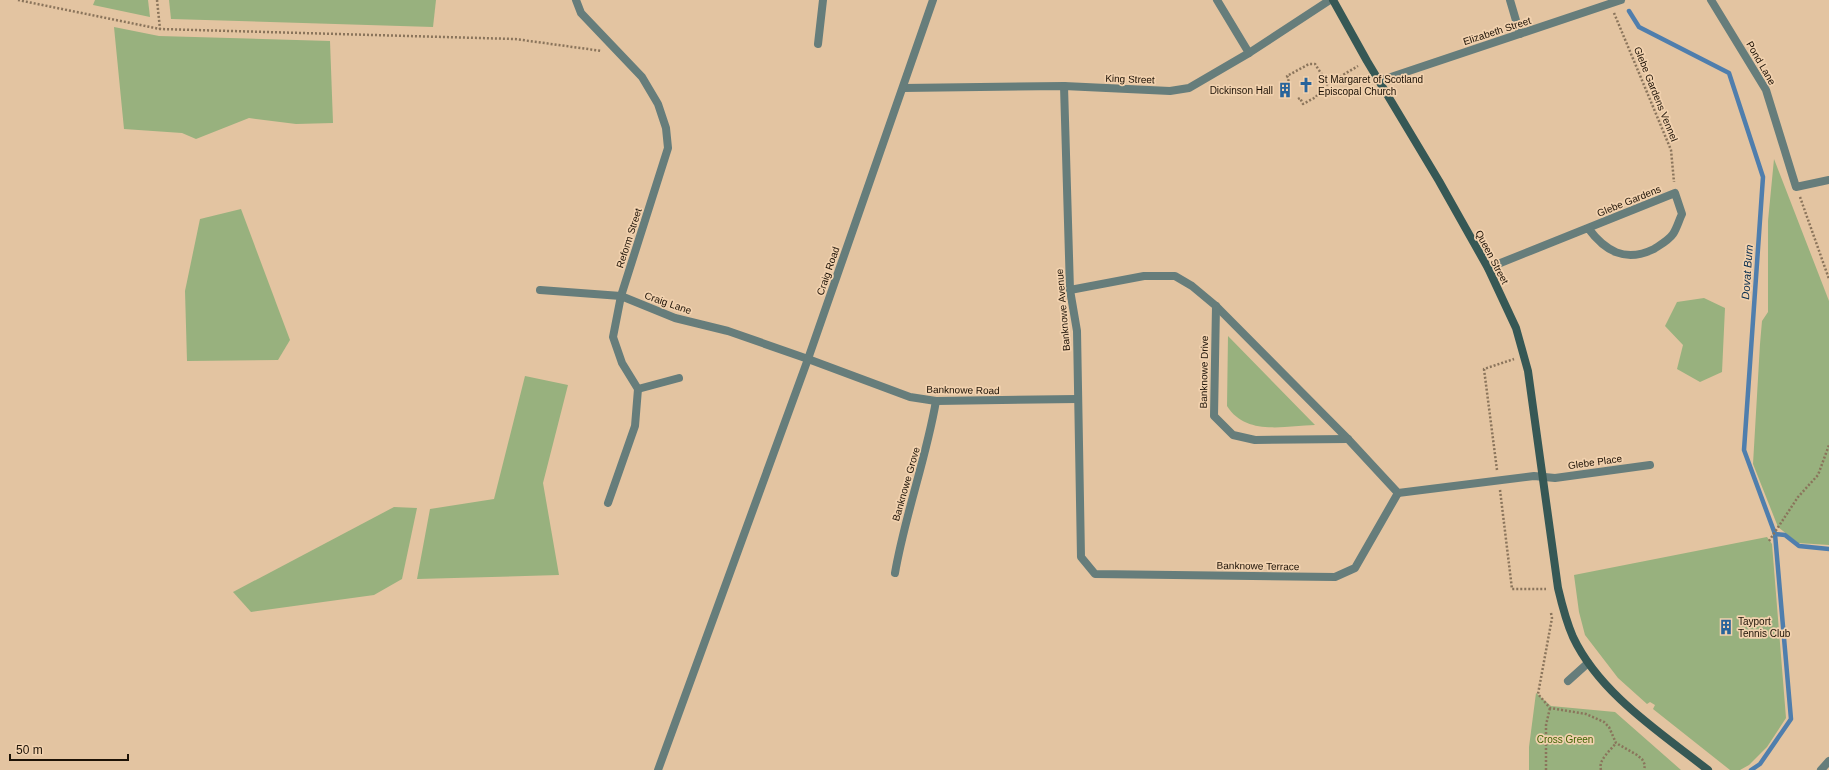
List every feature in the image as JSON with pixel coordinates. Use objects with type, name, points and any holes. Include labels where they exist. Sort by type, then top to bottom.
[{"type":"main road","name":"Queen Street","points":[[1332,0],[1439,181],[1488,268],[1516,328],[1528,371],[1544,477],[1552,553],[1563,611],[1574,638],[1588,663],[1616,694],[1708,770]]},
{"type":"street","name":"Reform Street","points":[[576,0],[581,13],[642,77],[658,104],[666,128],[668,148],[621,296],[613,337],[622,363],[638,389]]},
{"type":"street","points":[[818,44],[823,0]]},
{"type":"street","name":"Craig Road","points":[[658,770],[740,549],[808,359],[933,0]]},
{"type":"street","points":[[1217,0],[1249,53]]},
{"type":"street","name":"King Street","points":[[903,88],[1064,86],[1170,91],[1188,88],[1249,53],[1332,0]]},
{"type":"street","points":[[1510,0],[1520,34]]},
{"type":"street","name":"Elizabeth Street","points":[[1379,81],[1621,0]]},
{"type":"street","name":"Pond Lane","points":[[1711,0],[1766,90],[1796,187]]},
{"type":"street","name":"Banknowe Avenue","points":[[1064,86],[1070,290],[1076,331],[1081,557]]},
{"type":"street","points":[[1796,187],[1829,180]]},
{"type":"street","name":"Glebe Gardens","points":[[1488,268],[1675,193],[1682,214],[1672,235],[1660,246],[1645,253],[1627,256],[1610,250],[1598,241],[1588,228]]},
{"type":"street","points":[[1070,290],[1144,276],[1175,276],[1192,286],[1216,306],[1348,439],[1398,493],[1534,476],[1544,477]]},
{"type":"street","name":"Craig Lane","points":[[540,290],[621,296],[675,318],[728,331],[808,359]]},
{"type":"street","name":"Banknowe Drive","points":[[1216,306],[1214,416],[1233,435],[1255,440],[1348,439]]},
{"type":"street","name":"Banknowe Road","points":[[808,359],[910,398],[936,401],[1077,399]]},
{"type":"street","points":[[608,503],[634,426],[638,389],[679,378]]},
{"type":"street","name":"Banknowe Grove","points":[[895,573],[900,540],[932,428],[936,401]]},
{"type":"street","name":"Glebe Place","points":[[1544,477],[1555,478],[1650,465]]},
{"type":"street","name":"Banknowe Terrace","points":[[1081,557],[1096,574],[1335,577],[1355,568],[1398,493]]},
{"type":"street","points":[[1568,681],[1588,663]]},
{"type":"street","points":[[1821,770],[1829,761]]},
{"type":"path","points":[[18,0],[160,28],[515,40],[619,54]]},
{"type":"path","points":[[157,0],[160,28]]},
{"type":"path","name":"Glebe Gardens Vennel","points":[[1611,4],[1671,150],[1675,193]]},
{"type":"path","points":[[1298,99],[1300,98],[1303,104],[1316,97],[1321,88],[1367,61]]},
{"type":"path","points":[[1288,81],[1288,76],[1309,64],[1315,64],[1328,84]]},
{"type":"path","points":[[1796,187],[1829,279]]},
{"type":"path","points":[[1524,356],[1484,369],[1512,589],[1546,589],[1548,596]]},
{"type":"path","points":[[1769,541],[1782,524],[1798,497],[1818,475],[1829,445]]},
{"type":"path","points":[[1550,610],[1552,618],[1537,692],[1550,708],[1586,714],[1600,719],[1609,727],[1616,743],[1642,759],[1645,765],[1644,770]]},
{"type":"path","points":[[1546,770],[1546,725],[1550,708]]},
{"type":"path","points":[[1601,770],[1600,766],[1602,760],[1616,743]]},
{"type":"green space","points":[[95,0],[148,0],[150,17],[93,5]]},
{"type":"green space","points":[[169,0],[436,0],[433,27],[171,19]]},
{"type":"green space","points":[[114,27],[159,36],[330,41],[333,123],[296,124],[249,118],[196,139],[182,133],[124,129]]},
{"type":"green space","points":[[1774,159],[1829,301],[1829,545],[1798,543],[1778,527],[1753,464],[1762,321],[1768,312],[1768,221]]},
{"type":"green space","points":[[241,209],[290,340],[278,360],[187,361],[185,291],[200,219]]},
{"type":"green space","points":[[1704,298],[1725,308],[1722,372],[1700,382],[1677,369],[1683,345],[1665,326],[1677,302]]},
{"type":"green space","points":[[1228,336],[1315,425],[1266,427],[1244,422],[1235,415],[1227,406]]},
{"type":"green space","points":[[525,376],[568,385],[543,483],[559,575],[417,579],[430,509],[494,499]]},
{"type":"green space","points":[[394,507],[417,508],[402,579],[374,595],[251,612],[233,592]]},
{"type":"green space","points":[[1767,537],[1772,544],[1786,718],[1767,747],[1749,765],[1740,770],[1730,770],[1653,709],[1655,705],[1650,702],[1647,704],[1618,678],[1585,635],[1579,612],[1574,575]]},
{"type":"green space","name":"Cross Green","points":[[1536,693],[1551,706],[1615,712],[1681,770],[1529,770],[1529,747]]},
{"type":"waterway","name":"Dovat Burn","points":[[1629,11],[1639,27],[1729,73],[1763,177],[1744,450],[1775,534],[1791,719],[1760,764],[1751,770]]},
{"type":"waterway","name":"Dovat Burn","points":[[1775,534],[1785,535],[1799,546],[1829,549]]},
{"type":"place","name":"St Margaret of Scotland Episcopal Church","points":[[1306,85]]},
{"type":"place","name":"Dickinson Hall","points":[[1285,90]]},
{"type":"place","name":"Tayport Tennis Club","points":[[1726,627]]}]
